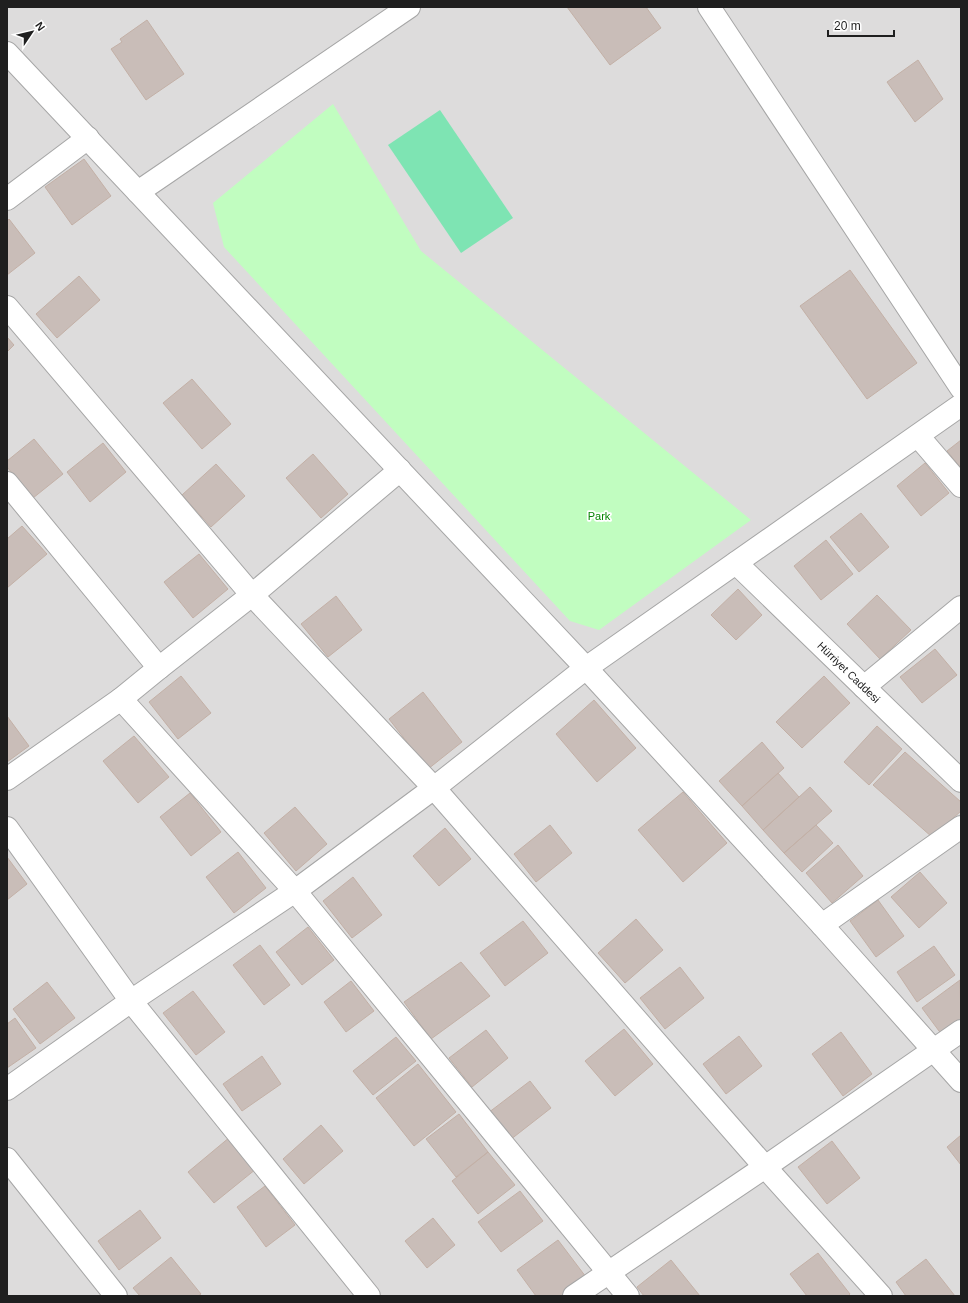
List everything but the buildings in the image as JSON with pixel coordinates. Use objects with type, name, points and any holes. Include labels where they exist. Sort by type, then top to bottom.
[{"type":"street","points":[[138,192],[409,7]]},
{"type":"street","points":[[709,7],[961,388]]},
{"type":"street","points":[[7,53],[586,668],[822,926],[961,1081]]},
{"type":"street","points":[[7,200],[88,138]]},
{"type":"street","points":[[7,307],[252,596],[434,788],[765,1167],[881,1296]]},
{"type":"street","points":[[7,1089],[131,1001],[295,892],[434,788],[586,668],[961,405]]},
{"type":"street","points":[[918,436],[961,486]]},
{"type":"street","points":[[7,779],[121,699],[252,596],[400,470]]},
{"type":"street","points":[[7,483],[159,668]]},
{"type":"street","name":"Hürriyet Caddesi","points":[[736,563],[961,781]]},
{"type":"street","points":[[864,687],[961,607]]},
{"type":"street","points":[[121,699],[295,892],[628,1296]]},
{"type":"street","points":[[822,926],[961,827]]},
{"type":"street","points":[[7,828],[131,1001],[369,1296]]},
{"type":"street","points":[[574,1296],[765,1167],[961,1030]]},
{"type":"street","points":[[7,1159],[116,1296]]},
{"type":"shaded area","points":[[7,7],[961,7],[961,1296],[7,1296]]},
{"type":"green space","name":"Park","points":[[333,104],[421,251],[751,520],[599,630],[570,621],[224,247],[213,203]]},
{"type":"green space","points":[[440,110],[513,218],[461,253],[388,145]]}]
